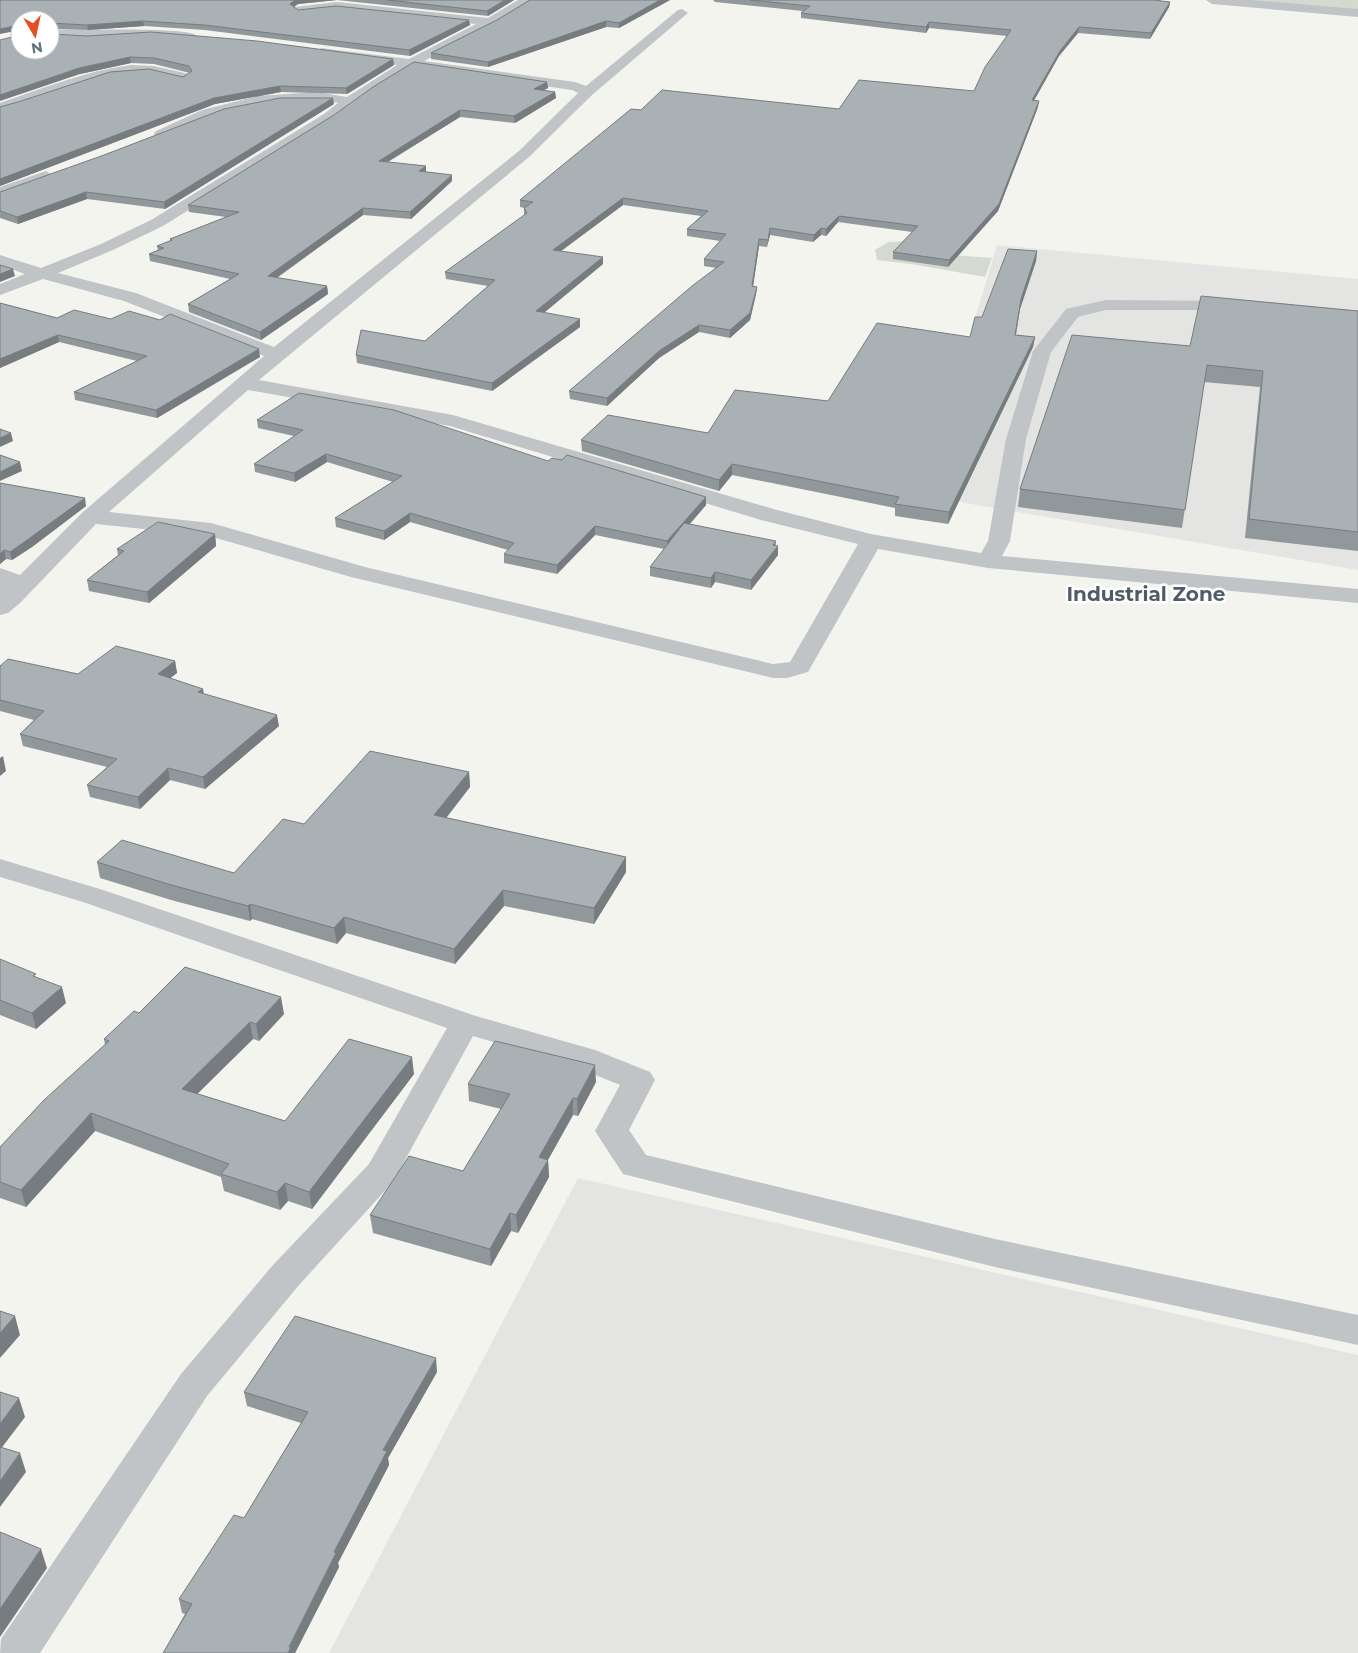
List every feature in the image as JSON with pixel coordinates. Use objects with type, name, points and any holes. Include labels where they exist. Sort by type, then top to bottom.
[{"type":"street","points":[[499,0],[524,2]]},
{"type":"street","points":[[1212,0],[1358,13]]},
{"type":"street","points":[[0,290],[107,247],[157,223],[329,117],[348,101],[414,62],[524,2]]},
{"type":"street","points":[[298,10],[337,6],[490,22]]},
{"type":"street","points":[[6,603],[91,517],[244,383],[524,154],[587,92],[650,37],[682,13]]},
{"type":"street","points":[[60,35],[88,36],[106,33],[150,32],[207,37]]},
{"type":"street","points":[[309,49],[414,62],[575,86],[587,92]]},
{"type":"street","points":[[0,108],[78,80],[125,70],[154,69],[184,77]]},
{"type":"street","points":[[145,140],[185,125],[206,114],[257,101],[313,97],[348,101]]},
{"type":"street","points":[[0,192],[62,170]]},
{"type":"street","points":[[0,260],[40,273],[130,297],[277,355]]},
{"type":"street","points":[[988,561],[999,541],[1016,440],[1042,351],[1072,312],[1106,305],[1252,307]]},
{"type":"street","points":[[244,383],[453,422],[652,478],[769,515],[871,541],[988,561],[1358,596]]},
{"type":"street","points":[[91,517],[211,530],[359,572],[772,671],[787,671],[799,667],[871,541]]},
{"type":"street","points":[[0,575],[13,581],[6,603]]},
{"type":"street","points":[[0,868],[93,896],[465,1023],[584,1058],[639,1080],[612,1131],[635,1165],[995,1253],[1358,1330]]},
{"type":"street","points":[[16,1653],[194,1384],[286,1275],[381,1173],[465,1023]]},
{"type":"shaded area","points":[[1212,0],[1358,0],[1358,13]]},
{"type":"shaded area","points":[[909,241],[953,255],[992,258],[985,277],[877,260],[875,250],[888,242]]},
{"type":"shaded area","points":[[997,245],[1358,279],[1358,570],[965,503],[924,490]]},
{"type":"shaded area","points":[[578,1178],[1358,1355],[1358,1653],[329,1653]]},
{"type":"building","points":[[0,0],[295,0],[290,4],[298,10],[336,6],[469,20],[409,50],[204,25],[143,21],[87,25],[60,24],[60,10],[10,10],[10,27],[0,29]]},
{"type":"building","points":[[387,0],[505,0],[487,11]]},
{"type":"building","points":[[530,0],[660,0],[619,23],[606,21],[488,62],[431,53],[497,20]]},
{"type":"building","points":[[750,0],[1154,0],[1170,2],[1151,33],[1079,27],[1060,51],[1032,100],[1039,101],[999,204],[949,260],[893,252],[918,226],[839,216],[826,229],[821,228],[814,235],[770,228],[768,240],[759,239],[752,286],[757,287],[750,313],[730,330],[699,325],[659,351],[607,398],[569,391],[692,286],[724,262],[704,259],[726,234],[687,229],[708,211],[623,198],[553,250],[603,257],[536,311],[580,319],[492,383],[356,355],[361,330],[425,341],[495,280],[445,272],[527,213],[524,208],[533,202],[520,200],[631,109],[641,110],[662,90],[839,109],[859,80],[974,91],[985,67],[1011,30],[929,22],[926,27],[801,13],[810,6]]},
{"type":"building","points":[[151,32],[257,41],[393,59],[346,88],[280,86],[214,98],[0,179],[0,107],[110,72],[149,69],[183,77],[192,71],[189,66],[154,58],[130,57],[79,68],[0,95],[0,40],[10,38],[10,60],[60,60],[60,35],[87,36]]},
{"type":"building","points":[[414,62],[547,82],[534,89],[555,92],[514,116],[460,110],[379,161],[426,166],[419,171],[452,175],[410,212],[363,208],[268,276],[327,286],[260,332],[188,304],[239,274],[149,254],[164,248],[157,246],[172,240],[170,239],[239,212],[188,205],[334,115],[373,87]]},
{"type":"building","points":[[280,98],[333,98],[164,202],[86,192],[17,217],[0,211],[0,192],[224,109]]},
{"type":"building","points":[[1008,249],[1037,251],[1021,299],[1015,335],[1035,337],[949,512],[895,504],[899,497],[732,464],[719,480],[581,440],[608,415],[708,433],[735,390],[828,401],[877,323],[970,337],[975,317],[982,317]]},
{"type":"building","points":[[0,265],[13,269],[0,274]]},
{"type":"building","points":[[1201,296],[1358,311],[1358,532],[1249,519],[1263,371],[1207,365],[1185,510],[1020,489],[1072,335],[1190,346]]},
{"type":"building","points":[[0,303],[57,318],[74,310],[111,319],[129,311],[160,320],[170,314],[259,349],[156,410],[74,392],[147,356],[58,335],[0,359]]},
{"type":"building","points":[[299,393],[394,410],[548,461],[552,458],[562,460],[567,455],[706,497],[667,541],[595,526],[557,565],[504,554],[514,543],[410,513],[384,531],[335,518],[402,476],[326,454],[294,473],[254,464],[303,430],[257,420]]},
{"type":"building","points":[[0,429],[11,433],[0,438]]},
{"type":"building","points":[[0,455],[20,462],[0,472]]},
{"type":"building","points":[[0,483],[85,498],[10,552],[4,550],[0,554]]},
{"type":"building","points":[[158,522],[215,534],[147,592],[87,580],[124,551],[117,549]]},
{"type":"building","points":[[684,523],[776,541],[773,545],[778,546],[751,580],[715,572],[711,578],[650,567]]},
{"type":"building","points":[[116,646],[175,661],[158,674],[203,689],[198,692],[277,715],[203,777],[168,768],[138,797],[87,785],[117,759],[20,734],[44,711],[0,700],[0,666],[8,659],[78,674]]},
{"type":"building","points":[[370,751],[469,772],[434,815],[626,857],[594,908],[503,890],[454,949],[344,917],[334,928],[250,904],[248,906],[168,884],[97,862],[122,840],[234,873],[283,819],[304,824]]},
{"type":"building","points":[[0,959],[36,974],[33,976],[62,987],[32,1013],[0,1000]]},
{"type":"building","points":[[185,967],[281,997],[256,1024],[250,1022],[182,1089],[285,1121],[349,1039],[412,1057],[309,1192],[285,1183],[277,1192],[221,1174],[229,1164],[91,1113],[21,1190],[0,1182],[0,1147],[44,1100],[109,1041],[104,1039],[134,1011],[139,1013]]},
{"type":"building","points":[[495,1041],[595,1065],[577,1099],[573,1098],[539,1157],[548,1160],[516,1215],[510,1213],[490,1249],[370,1215],[409,1156],[463,1171],[510,1094],[468,1084]]},
{"type":"building","points":[[0,1311],[15,1316],[0,1333]]},
{"type":"building","points":[[295,1316],[436,1358],[383,1450],[387,1451],[334,1552],[336,1553],[289,1647],[291,1647],[288,1653],[163,1653],[192,1604],[179,1599],[234,1515],[244,1518],[308,1412],[244,1392]]},
{"type":"building","points":[[0,1392],[19,1398],[0,1424]]},
{"type":"building","points":[[0,1447],[20,1453],[0,1481]]},
{"type":"building","points":[[0,1532],[41,1549],[0,1609]]},
{"type":"district","name":"Industrial Zone","points":[[1146,594]]}]
